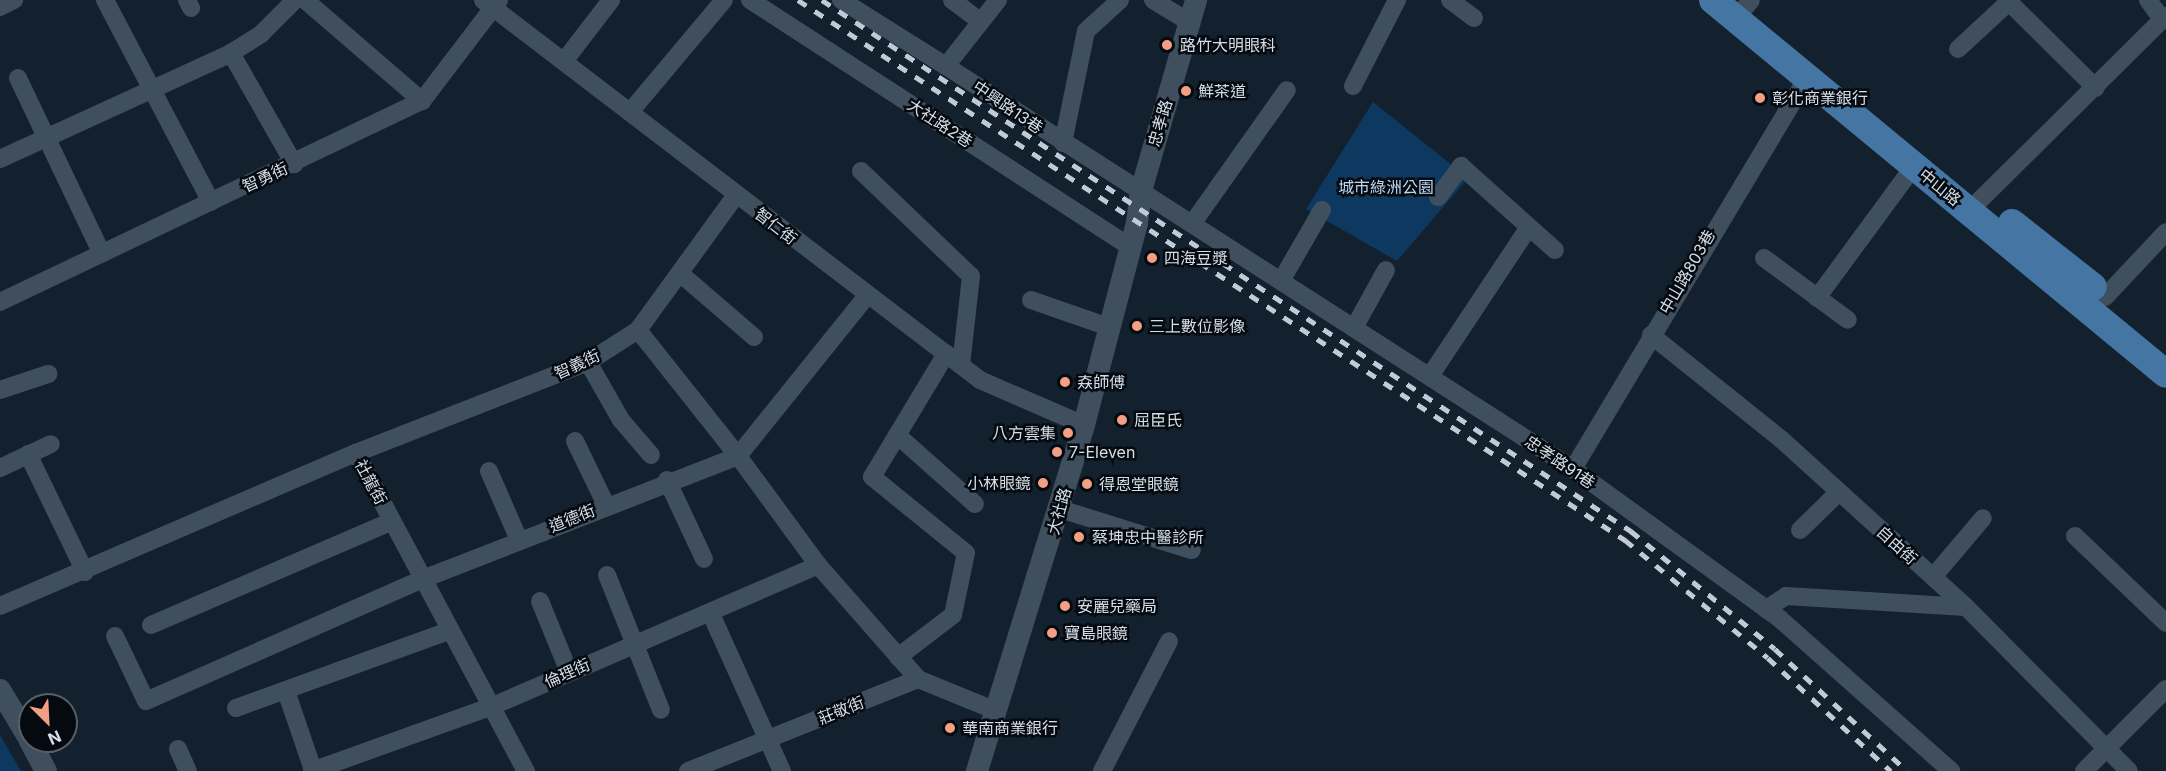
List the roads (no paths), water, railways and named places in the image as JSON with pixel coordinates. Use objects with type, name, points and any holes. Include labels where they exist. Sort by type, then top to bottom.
[{"type":"main road","name":"中山路","points":[[1713,0],[1743,6],[1980,200],[2105,297],[2166,348]]},
{"type":"main road","name":"中山路","points":[[1743,6],[1807,78],[2166,374]]},
{"type":"street","points":[[0,7],[14,0]]},
{"type":"street","points":[[105,0],[211,202]]},
{"type":"street","points":[[0,159],[231,53],[261,34],[295,0]]},
{"type":"street","points":[[305,0],[422,101]]},
{"type":"street","points":[[565,60],[611,0]]},
{"type":"street","points":[[630,112],[724,0]]},
{"type":"street","name":"大社路2巷","points":[[750,0],[1130,247]]},
{"type":"street","name":"中興路13巷","points":[[841,0],[1062,143],[1141,191]]},
{"type":"street","points":[[952,0],[980,21]]},
{"type":"street","points":[[946,66],[998,0]]},
{"type":"street","points":[[1062,143],[1086,31],[1120,0]]},
{"type":"street","points":[[1153,0],[1189,22]]},
{"type":"street","name":"忠孝路","points":[[1130,247],[1141,191],[1196,0]]},
{"type":"street","points":[[1353,86],[1397,0]]},
{"type":"street","points":[[1450,0],[1474,18]]},
{"type":"street","points":[[1980,200],[2096,88],[2164,17],[2148,0]]},
{"type":"street","points":[[1958,49],[2010,1],[2096,88]]},
{"type":"street","name":"智勇街","points":[[0,302],[101,252],[294,164],[422,101],[492,2]]},
{"type":"street","name":"智仁街","points":[[492,2],[866,297],[961,365],[1019,401],[1084,425]]},
{"type":"street","points":[[231,53],[294,164]]},
{"type":"street","points":[[18,78],[44,139],[101,252]]},
{"type":"street","name":"中山路803巷","points":[[1573,469],[1651,335],[1807,78]]},
{"type":"street","points":[[1192,224],[1287,90]]},
{"type":"street","points":[[1438,197],[1461,166],[1527,230],[1554,250]]},
{"type":"street","points":[[1817,298],[1914,166]]},
{"type":"street","points":[[861,171],[971,276],[961,365]]},
{"type":"street","name":"忠孝路91巷","points":[[1141,191],[1573,469],[1766,609],[1951,771]]},
{"type":"street","name":"智義街","points":[[356,453],[588,362],[639,330],[682,274],[736,195]]},
{"type":"street","points":[[1281,281],[1322,210]]},
{"type":"street","points":[[1430,376],[1527,230]]},
{"type":"street","points":[[2105,297],[2166,232]]},
{"type":"street","name":"大社路","points":[[977,771],[994,710],[1060,509],[1130,247]]},
{"type":"street","points":[[1764,258],[1848,320]]},
{"type":"street","points":[[1354,328],[1386,270]]},
{"type":"street","points":[[682,274],[754,338]]},
{"type":"street","points":[[738,456],[866,297]]},
{"type":"street","points":[[1031,300],[1109,327]]},
{"type":"street","points":[[639,330],[738,456],[818,565],[918,679],[994,710]]},
{"type":"street","name":"自由街","points":[[1651,335],[1839,492],[1966,607],[2129,771]]},
{"type":"street","points":[[898,657],[953,615],[966,553],[872,477],[946,354]]},
{"type":"street","points":[[588,362],[621,420],[651,456]]},
{"type":"street","points":[[0,390],[48,374]]},
{"type":"street","points":[[897,435],[975,504]]},
{"type":"street","points":[[576,441],[606,505]]},
{"type":"street","points":[[0,468],[51,444]]},
{"type":"street","name":"社龍街","points":[[0,606],[85,572],[251,495],[356,453],[449,631],[495,705],[526,771]]},
{"type":"street","points":[[28,454],[85,572]]},
{"type":"street","name":"道德街","points":[[115,636],[146,701],[423,579],[667,480],[738,456]]},
{"type":"street","points":[[489,471],[519,540]]},
{"type":"street","points":[[667,480],[704,559]]},
{"type":"street","points":[[1800,530],[1839,492]]},
{"type":"street","points":[[1060,509],[1192,550]]},
{"type":"street","points":[[1933,577],[1983,518]]},
{"type":"street","points":[[151,625],[392,521]]},
{"type":"street","points":[[2075,536],[2166,623]]},
{"type":"street","name":"倫理街","points":[[313,771],[495,705],[635,644],[711,614],[818,565]]},
{"type":"street","points":[[608,575],[660,710]]},
{"type":"street","points":[[1766,609],[1786,596],[1966,607]]},
{"type":"street","points":[[540,601],[569,672]]},
{"type":"street","points":[[711,614],[782,771]]},
{"type":"street","points":[[236,708],[286,692],[449,631]]},
{"type":"street","points":[[1102,771],[1170,641]]},
{"type":"street","name":"莊敬街","points":[[688,771],[918,679]]},
{"type":"street","points":[[2084,771],[2166,689]]},
{"type":"street","points":[[0,690],[18,721]]},
{"type":"street","points":[[286,692],[313,771]]},
{"type":"street","points":[[178,749],[188,771]]},
{"type":"street","points":[[36,753],[46,771]]},
{"type":"railway","points":[[798,0],[1625,540],[1768,658],[1891,771]]},
{"type":"railway","points":[[822,0],[1631,531],[1775,649],[1907,771]]},
{"type":"place","name":"路竹大明眼科","points":[[1167,45]]},
{"type":"place","name":"鮮茶道","points":[[1186,91]]},
{"type":"place","name":"彰化商業銀行","points":[[1760,98]]},
{"type":"place","name":"四海豆漿","points":[[1152,258]]},
{"type":"place","name":"三上數位影像","points":[[1137,326]]},
{"type":"place","name":"𡘙師傅","points":[[1065,382]]},
{"type":"place","name":"屈臣氏","points":[[1122,420]]},
{"type":"place","name":"八方雲集","points":[[1068,433]]},
{"type":"place","name":"7-Eleven","points":[[1057,452]]},
{"type":"place","name":"小林眼鏡","points":[[1043,483]]},
{"type":"place","name":"得恩堂眼鏡","points":[[1087,484]]},
{"type":"place","name":"蔡坤忠中醫診所","points":[[1079,537]]},
{"type":"place","name":"安麗兒藥局","points":[[1065,606]]},
{"type":"place","name":"寶島眼鏡","points":[[1052,633]]},
{"type":"place","name":"華南商業銀行","points":[[950,728]]},
{"type":"park label","name":"城市綠洲公園","points":[[1386,187]]}]
